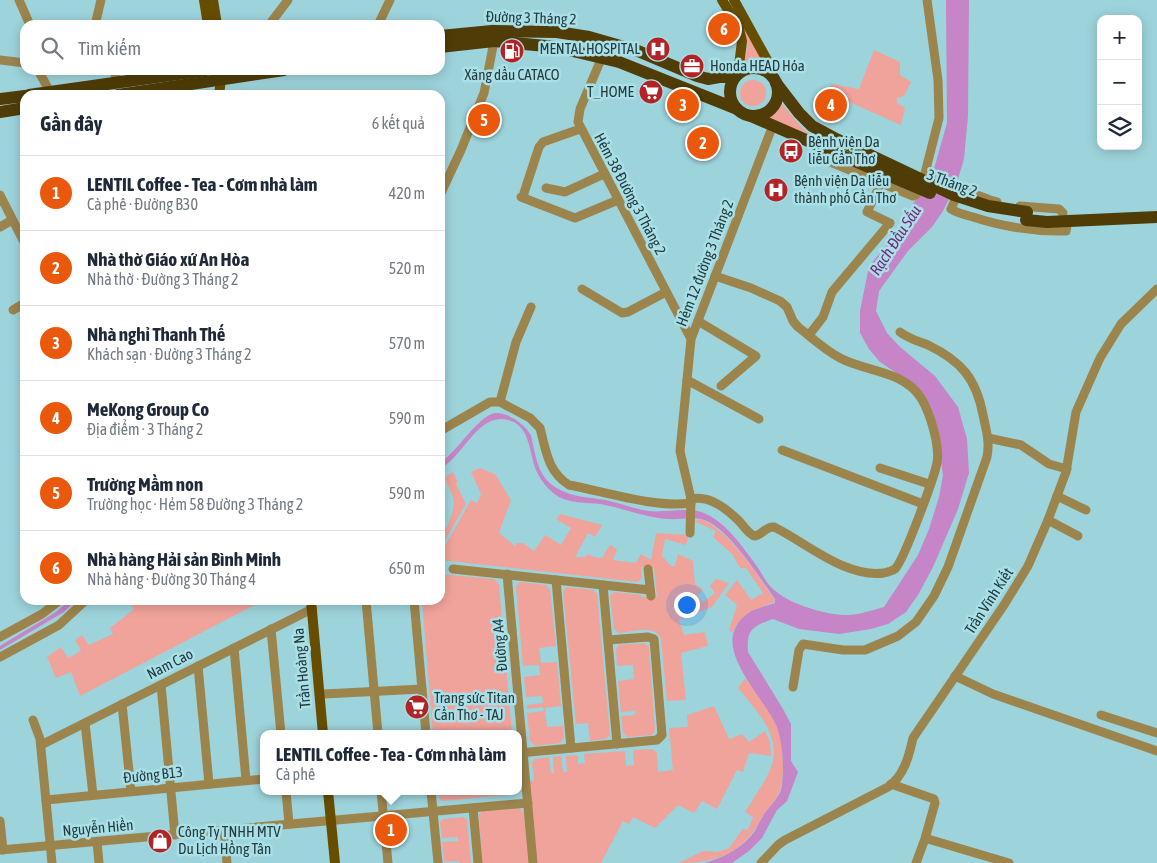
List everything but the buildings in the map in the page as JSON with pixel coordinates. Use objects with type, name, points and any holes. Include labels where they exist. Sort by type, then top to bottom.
[{"type":"highway","name":"Đường 3 Tháng 2","points":[[445,36],[492,31],[557,32],[589,37],[638,51],[708,79],[736,75]]},
{"type":"highway","name":"Đường 3 Tháng 2","points":[[445,47],[494,42],[556,47],[602,57],[626,64],[743,112]]},
{"type":"highway","points":[[749,68],[768,72],[774,80],[777,96],[772,108],[761,115],[743,112],[730,98],[729,92],[736,75],[749,68]]},
{"type":"highway","points":[[118,89],[183,75]]},
{"type":"highway","points":[[95,90],[220,82],[257,75]]},
{"type":"highway","name":"3 Tháng 2","points":[[774,80],[799,113],[812,126],[825,134],[954,195],[1027,216]]},
{"type":"highway","points":[[0,99],[20,96]]},
{"type":"highway","points":[[0,112],[20,109]]},
{"type":"highway","name":"3 Tháng 2","points":[[743,112],[950,201],[999,215],[1157,217]]},
{"type":"highway","name":"3 Tháng 2","points":[[1065,217],[1157,210]]},
{"type":"main road","points":[[204,0],[207,20]]},
{"type":"main road","points":[[213,0],[216,20]]},
{"type":"main road","points":[[722,0],[739,28],[742,41],[736,75]]},
{"type":"main road","points":[[734,0],[768,60],[774,80]]},
{"type":"main road","name":"Trần Hoàng Na","points":[[313,605],[327,730]]},
{"type":"main road","name":"Trần Hoàng Na","points":[[313,605],[323,730]]},
{"type":"main road","points":[[329,795],[340,863]]},
{"type":"main road","points":[[332,795],[335,863]]},
{"type":"street","points":[[19,0],[28,20]]},
{"type":"street","points":[[95,20],[101,0]]},
{"type":"street","points":[[273,20],[288,0]]},
{"type":"street","points":[[380,20],[390,0]]},
{"type":"street","points":[[833,152],[828,161],[913,196],[916,195],[924,177],[939,118],[938,80],[927,0]]},
{"type":"street","points":[[445,184],[484,94],[494,42]]},
{"type":"street","name":"Hẻm 38 Đường 3 Tháng 2","points":[[602,57],[578,116],[580,129],[691,339]]},
{"type":"street","points":[[0,60],[20,62]]},
{"type":"street","points":[[41,75],[49,90]]},
{"type":"street","points":[[114,75],[118,89]]},
{"type":"street","name":"Hẻm 12 đường 3 Tháng 2","points":[[690,529],[691,502],[680,451],[691,339],[773,126]]},
{"type":"street","points":[[580,129],[542,142],[522,195],[575,218],[618,200]]},
{"type":"street","points":[[825,134],[833,132],[924,177]]},
{"type":"street","points":[[546,188],[565,192],[604,174]]},
{"type":"street","points":[[809,336],[823,317],[832,292],[890,223],[868,212],[881,183]]},
{"type":"street","points":[[969,193],[1015,206],[1059,209],[1065,217],[1066,231],[1040,232],[1015,229],[950,209],[958,194],[969,193]]},
{"type":"street","points":[[0,195],[20,235]]},
{"type":"street","points":[[0,227],[12,220]]},
{"type":"street","points":[[445,428],[490,402],[500,402],[536,422],[540,428],[553,472],[569,485],[648,501],[679,505],[691,502],[699,497],[708,499],[732,514],[754,536],[757,536],[767,528],[774,527],[844,566],[877,573],[894,569],[900,562],[914,529],[937,462],[935,432],[921,397],[910,386],[893,376],[841,359],[809,336],[793,321],[787,307],[783,303],[750,288],[715,276]]},
{"type":"street","points":[[582,289],[622,313],[628,312],[666,292]]},
{"type":"street","name":"Trần Vĩnh Kiết","points":[[761,863],[785,840],[891,784],[900,775],[909,754],[913,738],[1004,605],[1028,566],[1067,469],[1076,412],[1100,358],[1121,324],[1157,290]]},
{"type":"street","points":[[12,310],[20,306]]},
{"type":"street","points":[[500,402],[516,342],[531,307]]},
{"type":"street","points":[[698,321],[756,356],[721,386]]},
{"type":"street","points":[[794,687],[799,650],[802,644],[843,650],[865,650],[898,636],[920,618],[934,596],[948,567],[987,457],[988,438],[980,399],[967,372],[934,348],[908,338],[900,332]]},
{"type":"street","points":[[687,380],[760,418]]},
{"type":"street","points":[[988,438],[1021,444],[1049,464],[1067,469]]},
{"type":"street","points":[[782,450],[922,504]]},
{"type":"street","points":[[880,468],[930,484]]},
{"type":"street","points":[[1057,496],[1086,510]]},
{"type":"street","points":[[1048,520],[1078,536]]},
{"type":"street","points":[[453,569],[603,585],[650,593],[648,569]]},
{"type":"street","name":"Đường A4","points":[[507,574],[519,730]]},
{"type":"street","points":[[556,580],[571,748]]},
{"type":"street","points":[[603,585],[617,744]]},
{"type":"street","points":[[0,637],[42,614],[54,605]]},
{"type":"street","points":[[0,657],[60,625],[81,605]]},
{"type":"street","name":"Nam Cao","points":[[41,745],[271,629],[310,605]]},
{"type":"street","points":[[366,605],[378,730]]},
{"type":"street","points":[[414,605],[426,730]]},
{"type":"street","points":[[271,629],[281,730]]},
{"type":"street","points":[[522,753],[657,740],[660,738],[662,734],[654,640],[648,637],[608,640]]},
{"type":"street","points":[[234,648],[246,780]]},
{"type":"street","points":[[198,666],[209,784]]},
{"type":"street","points":[[955,676],[993,694],[1157,751]]},
{"type":"street","points":[[160,685],[175,835]]},
{"type":"street","points":[[324,694],[422,689]]},
{"type":"street","points":[[122,704],[131,791]]},
{"type":"street","points":[[1101,715],[1157,733]]},
{"type":"street","points":[[33,720],[41,745],[52,863]]},
{"type":"street","points":[[85,723],[93,795]]},
{"type":"street","name":"Đường A4","points":[[522,760],[533,863]]},
{"type":"street","name":"Đường B13","points":[[46,800],[260,779]]},
{"type":"street","points":[[891,784],[934,799],[935,803],[926,836],[916,863]]},
{"type":"street","points":[[286,795],[289,824]]},
{"type":"street","points":[[382,795],[388,863]]},
{"type":"street","points":[[431,795],[438,863]]},
{"type":"street","name":"Nguyễn Hiền","points":[[1,850],[528,803]]},
{"type":"street","points":[[473,808],[478,863]]},
{"type":"street","points":[[0,821],[1,850]]},
{"type":"street","points":[[224,830],[227,863]]},
{"type":"street","points":[[926,836],[930,840],[1009,863]]},
{"type":"street","points":[[97,842],[99,863]]},
{"type":"shaded area","points":[[745,29],[764,63],[763,65],[752,62],[744,64],[747,47]]},
{"type":"shaded area","points":[[874,50],[900,62],[900,75],[911,82],[904,96],[897,98],[897,103],[905,108],[901,125],[831,94],[831,84],[859,89]]},
{"type":"shaded area","points":[[753,80],[762,84],[766,93],[762,102],[753,106],[744,102],[740,93],[744,84]]},
{"type":"shaded area","points":[[780,104],[803,129],[822,143],[768,119],[775,113]]},
{"type":"shaded area","points":[[480,468],[495,474],[511,500],[499,533],[515,546],[517,543],[523,543],[534,551],[545,535],[561,545],[571,528],[556,519],[560,514],[602,525],[595,537],[588,533],[575,557],[585,557],[588,554],[602,558],[610,545],[617,549],[613,560],[636,563],[641,554],[651,560],[656,533],[689,535],[686,545],[665,539],[662,556],[671,566],[675,566],[678,554],[693,561],[695,584],[703,590],[697,595],[703,602],[715,593],[710,586],[716,579],[729,583],[712,607],[679,620],[684,635],[705,632],[708,646],[681,653],[686,700],[667,701],[661,639],[658,634],[649,630],[619,633],[614,629],[610,596],[614,592],[641,595],[642,597],[657,597],[654,568],[641,567],[642,578],[638,582],[445,561],[445,546],[471,500],[477,503],[481,494],[471,472]]},
{"type":"shaded area","points":[[453,472],[458,482],[456,484],[466,504],[445,540],[445,527],[447,528],[454,502],[445,477]]},
{"type":"shaded area","points":[[702,519],[723,534],[742,554],[775,602],[744,616],[732,633],[729,630],[737,605],[725,595],[737,580],[751,600],[763,593],[746,568],[740,568],[732,554],[713,537],[716,531],[694,521]]},
{"type":"shaded area","points":[[445,574],[494,579],[499,584],[512,730],[433,730],[422,605],[445,605]]},
{"type":"shaded area","points":[[520,582],[546,585],[550,590],[556,646],[539,648],[541,663],[557,662],[561,706],[545,708],[547,727],[563,726],[564,738],[560,743],[535,746],[530,741],[527,713],[544,711],[543,707],[527,709],[527,705],[543,703],[542,696],[526,697],[524,677],[540,675],[539,665],[523,666],[516,586]]},
{"type":"shaded area","points":[[567,587],[593,590],[597,594],[610,735],[606,739],[590,741],[588,723],[576,724],[563,591]]},
{"type":"shaded area","points":[[131,605],[254,605],[80,696],[71,672],[56,678],[47,657],[61,647],[68,658],[81,651],[75,640],[82,635],[89,645],[113,634],[110,628],[134,609]]},
{"type":"shaded area","points":[[644,643],[649,647],[655,731],[652,735],[627,737],[623,733],[621,716],[635,715],[635,711],[621,712],[618,681],[634,679],[633,665],[617,666],[616,649],[619,645]]},
{"type":"shaded area","points":[[745,678],[766,706],[778,729],[783,764],[783,778],[779,794],[753,832],[738,847],[729,853],[711,860],[679,863],[703,851],[717,852],[729,848],[743,829],[748,830],[753,817],[745,812],[769,773],[774,756],[771,735],[760,715],[738,688]]},
{"type":"shaded area","points":[[714,706],[729,739],[742,734],[749,742],[765,731],[770,742],[771,756],[749,753],[743,772],[737,770],[717,809],[702,801],[694,813],[678,805],[655,828],[633,817],[629,824],[623,821],[601,863],[536,863],[529,782],[534,780],[532,762],[535,759],[549,757],[551,773],[554,773],[553,757],[561,756],[563,772],[567,772],[566,756],[578,755],[578,764],[585,763],[584,754],[625,751],[626,766],[634,765],[633,750],[652,749],[657,753],[658,772],[673,770],[669,728],[688,727],[687,715]]},
{"type":"shaded area","points":[[439,795],[504,795],[442,801]]},
{"type":"shaded area","points":[[519,808],[524,813],[529,863],[482,863],[479,814],[483,811]]},
{"type":"shaded area","points":[[464,817],[467,820],[471,863],[460,863],[459,861],[444,862],[442,842],[458,841],[458,837],[442,838],[440,822],[443,819]]},
{"type":"water","name":"Rạch Đầu Sấu","points":[[946,0],[969,0],[968,116],[964,159],[957,182],[943,211],[932,227],[908,251],[879,291],[876,311],[887,333],[900,347],[935,376],[958,407],[967,439],[969,473],[958,509],[933,567],[918,595],[906,612],[888,624],[839,634],[799,629],[773,619],[760,624],[752,630],[748,639],[748,652],[791,724],[791,761],[798,772],[787,801],[777,810],[762,838],[749,851],[732,863],[704,863],[725,855],[745,842],[755,831],[764,814],[781,790],[783,774],[778,729],[741,668],[735,654],[733,639],[736,626],[747,614],[775,603],[775,599],[736,546],[718,528],[705,520],[695,518],[660,518],[600,504],[563,499],[557,495],[547,487],[539,476],[525,433],[521,427],[508,420],[497,419],[488,423],[479,429],[456,456],[445,465],[445,459],[488,416],[495,413],[505,414],[515,419],[528,430],[542,473],[555,487],[573,495],[605,500],[649,511],[693,510],[706,514],[720,523],[734,536],[769,585],[786,598],[805,607],[849,615],[884,607],[918,555],[939,497],[943,475],[938,441],[917,387],[880,362],[869,349],[860,333],[860,311],[869,266],[892,239],[934,169],[947,123]]},
{"type":"water","points":[[64,605],[71,605],[64,612],[0,650],[0,646],[56,612]]},
{"type":"place","name":"Nhà hàng Hải sản Bình Minh","points":[[724,29]]},
{"type":"place","name":"MENTAL HOSPITAL","points":[[658,49]]},
{"type":"place","name":"Xăng dầu CATACO","points":[[512,51]]},
{"type":"place","name":"Honda HEAD Hóa","points":[[692,66]]},
{"type":"place","name":"T_HOME","points":[[651,92]]},
{"type":"place","name":"Nhà nghỉ Thanh Thế","points":[[683,105]]},
{"type":"place","name":"MeKong Group Co","points":[[831,105]]},
{"type":"place","name":"Trường Mầm non","points":[[484,120]]},
{"type":"place","name":"Nhà thờ Giáo xứ An Hòa","points":[[703,143]]},
{"type":"place","name":"Bệnh viện Da liễu Cần Thơ","points":[[791,151]]},
{"type":"place","name":"Bệnh viện Da liễu thành phố Cần Thơ","points":[[776,190]]},
{"type":"place","name":"Trang sức Titan Cần Thơ - TAJ","points":[[417,707]]},
{"type":"place","name":"LENTIL Coffee - Tea - Cơm nhà làm","points":[[391,830]]},
{"type":"place","name":"Công Ty TNHH MTV Du Lịch Hồng Tân","points":[[160,841]]}]
